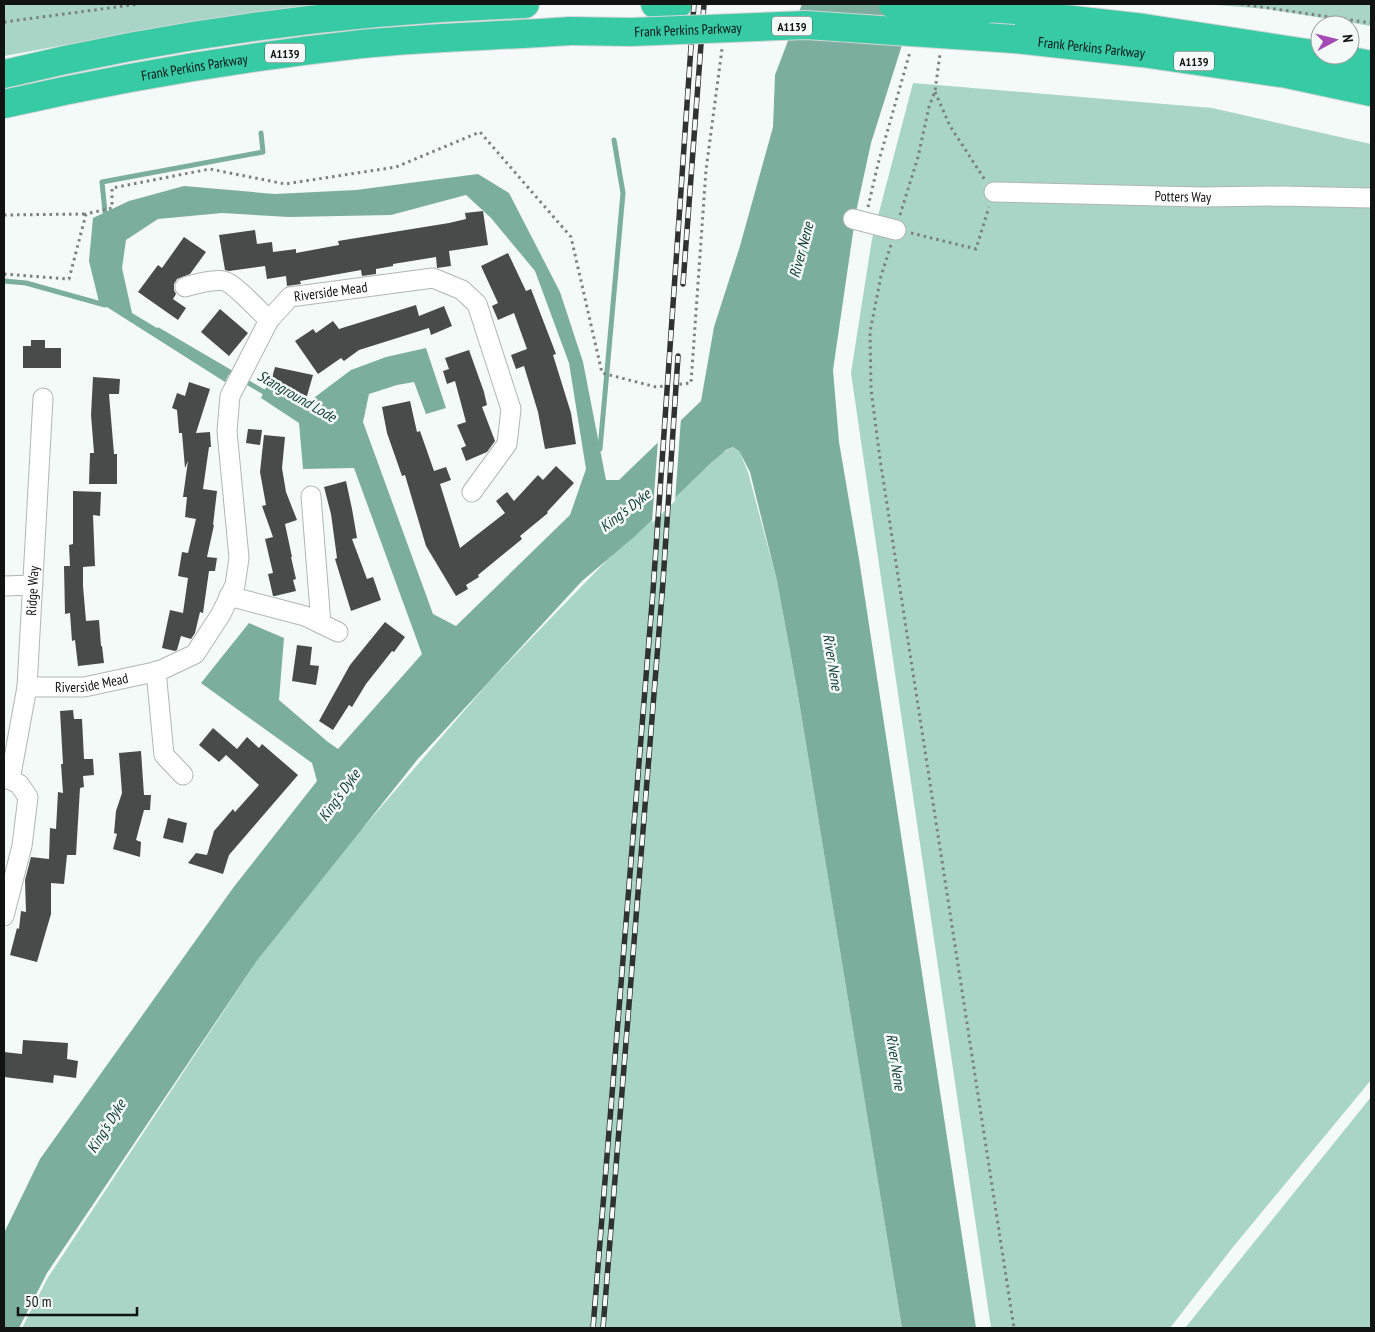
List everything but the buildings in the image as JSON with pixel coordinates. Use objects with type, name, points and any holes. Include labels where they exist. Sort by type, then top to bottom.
[{"type":"highway","name":"A1139","points":[[4,74],[65,60],[218,33],[362,15],[525,4]]},
{"type":"highway","name":"Frank Perkins Parkway","points":[[654,4],[678,4]]},
{"type":"highway","name":"Frank Perkins Parkway","points":[[893,4],[985,10],[1144,28],[1310,53]]},
{"type":"highway","name":"Frank Perkins Parkway","points":[[4,104],[62,91],[286,53],[364,44],[570,31],[631,32],[806,25],[1014,38],[1142,53],[1278,73],[1371,92]]},
{"type":"street","name":"Potters Way","points":[[994,192],[1201,197],[1371,198]]},
{"type":"street","points":[[853,219],[896,221]]},
{"type":"street","name":"Riverside Mead","points":[[27,687],[84,687],[156,671],[195,654],[221,614],[235,585],[239,558],[227,431],[230,396],[269,320],[290,297],[433,278],[462,290],[476,304],[511,410],[508,444],[472,492]]},
{"type":"street","points":[[186,287],[199,283],[225,281],[269,320]]},
{"type":"street","name":"Ridge Way","points":[[7,778],[27,687],[43,398]]},
{"type":"street","points":[[312,496],[320,624]]},
{"type":"street","points":[[4,586],[33,585]]},
{"type":"street","points":[[229,596],[305,616],[338,632]]},
{"type":"street","points":[[156,671],[164,755],[184,775]]},
{"type":"street","points":[[4,916],[22,846],[28,797],[19,784],[7,778]]},
{"type":"path","points":[[4,22],[139,4]]},
{"type":"path","points":[[1241,4],[1371,23]]},
{"type":"path","points":[[4,215],[86,214],[112,208],[112,188],[210,169],[285,184],[396,167],[480,132],[571,237],[602,372],[656,387],[692,383],[706,170],[723,43]]},
{"type":"path","points":[[896,221],[976,249],[994,192],[950,126],[935,91],[928,107],[918,157],[896,221],[881,276],[870,332],[871,389],[1014,1328]]},
{"type":"path","points":[[875,212],[867,210],[894,105]]},
{"type":"path","points":[[4,274],[69,279],[86,214]]},
{"type":"shaded area","points":[[4,4],[334,4],[186,23],[4,56]]},
{"type":"shaded area","points":[[1203,4],[1371,4],[1371,26],[1360,24],[1360,15],[1310,16],[1267,9]]},
{"type":"shaded area","points":[[913,83],[1212,108],[1371,144],[1371,1080],[1233,1247],[1170,1328],[991,1328],[851,373],[872,239]]},
{"type":"shaded area","points":[[733,447],[739,451],[748,472],[777,581],[797,689],[902,1328],[22,1328],[47,1279],[256,962],[355,837],[489,682],[608,559],[722,453]]},
{"type":"shaded area","points":[[1371,1097],[1371,1328],[1185,1328]]},
{"type":"water","points":[[802,4],[915,4],[871,143],[856,212],[833,370],[839,442],[859,559],[976,1328],[902,1328],[797,689],[777,581],[750,472],[739,451],[733,447],[726,450],[711,463],[634,537],[582,581],[417,760],[256,962],[47,1273],[19,1328],[4,1328],[4,1233],[40,1159],[233,888],[317,781],[312,763],[201,683],[249,623],[284,638],[279,700],[338,749],[422,654],[354,468],[303,469],[299,423],[261,398],[267,385],[307,403],[351,370],[386,357],[426,348],[446,408],[426,414],[414,382],[369,394],[363,422],[433,614],[456,626],[570,515],[586,469],[569,363],[535,271],[491,218],[466,195],[391,215],[289,217],[222,213],[158,219],[126,240],[122,268],[132,313],[230,372],[225,382],[99,302],[89,261],[93,218],[129,201],[184,186],[275,194],[356,190],[478,174],[509,193],[560,292],[583,362],[606,480],[619,480],[701,401],[714,327],[740,246],[773,127],[775,75]]},
{"type":"pier","points":[[681,418],[675,501],[652,523],[658,440]]},
{"type":"waterway","points":[[105,212],[102,182],[263,152],[261,133]]},
{"type":"waterway","points":[[600,449],[623,193],[614,140]]},
{"type":"waterway","name":"Stanground Lode","points":[[4,281],[26,283],[105,305]]},
{"type":"waterway","name":"Stanground Lode","points":[[158,330],[269,395]]},
{"type":"railway","points":[[593,1328],[653,591],[694,4]]},
{"type":"railway","points":[[683,284],[704,4]]},
{"type":"railway","points":[[603,1328],[663,582],[678,356]]},
{"type":"water label","name":"River Nene","points":[[801,250]]},
{"type":"water label","name":"King's Dyke","points":[[625,510]]},
{"type":"water label","name":"River Nene","points":[[833,662]]},
{"type":"water label","name":"King's Dyke","points":[[339,795]]},
{"type":"water label","name":"River Nene","points":[[896,1062]]},
{"type":"water label","name":"King's Dyke","points":[[106,1126]]}]
